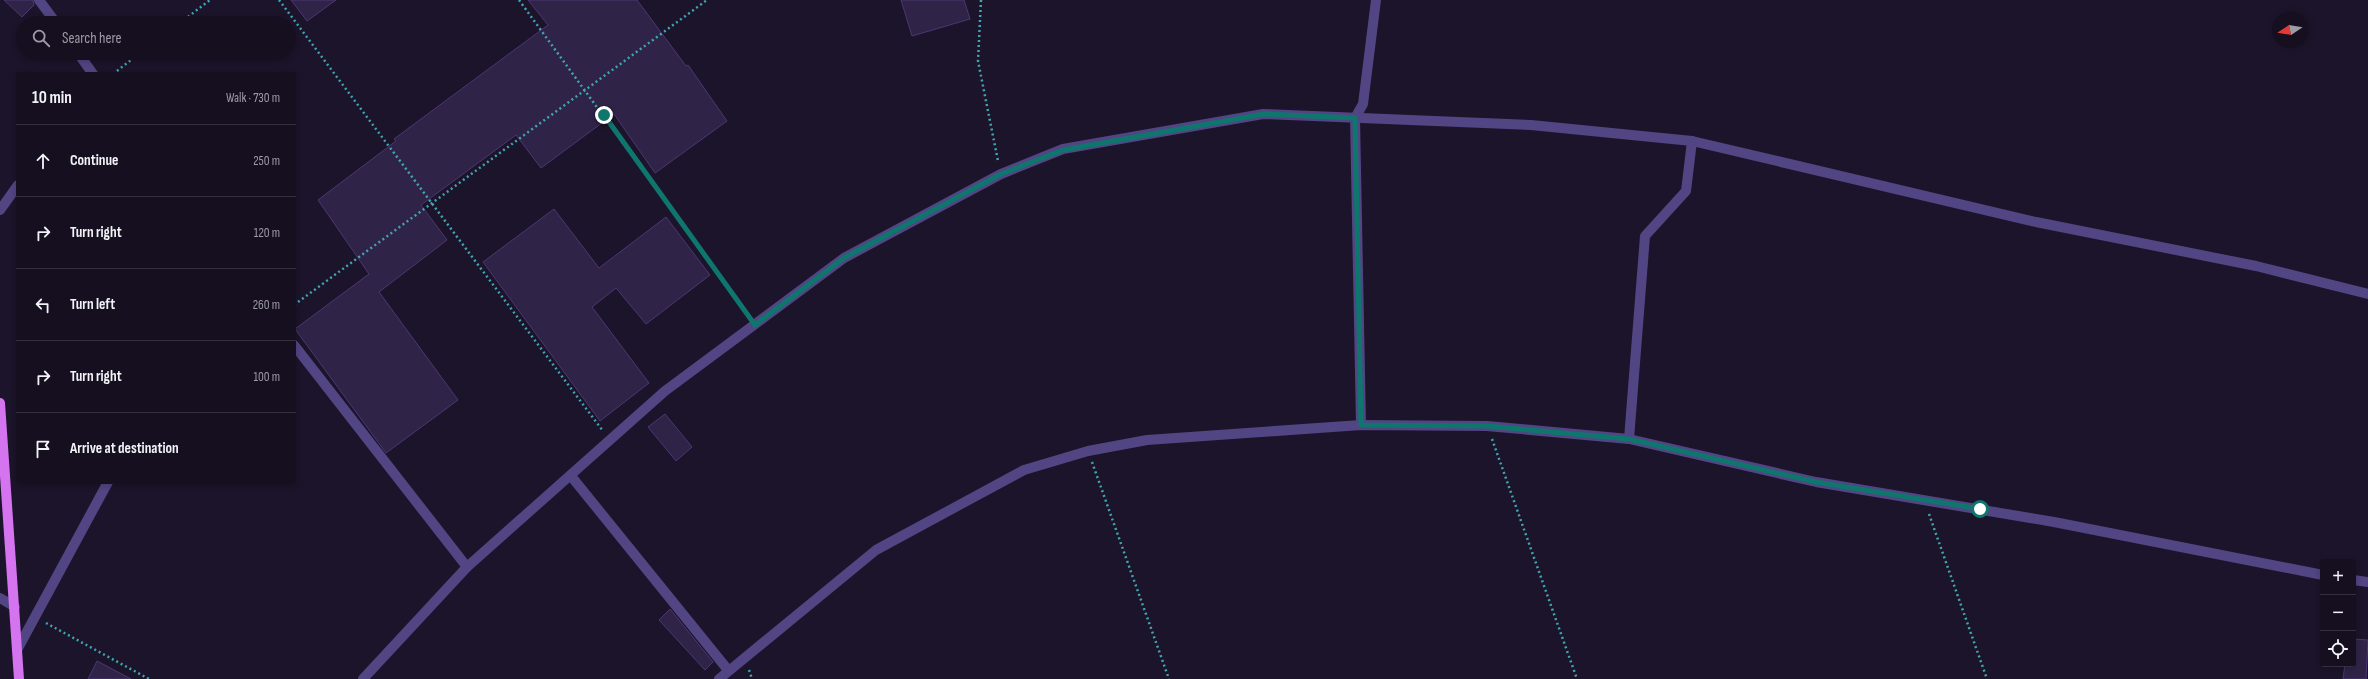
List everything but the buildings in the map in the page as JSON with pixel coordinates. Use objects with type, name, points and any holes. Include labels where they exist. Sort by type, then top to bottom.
[{"type":"main road","points":[[0,403],[19,679]]},
{"type":"street","points":[[39,0],[51,16]]},
{"type":"street","points":[[1361,425],[1355,118],[1363,104],[1376,0]]},
{"type":"street","points":[[83,60],[92,72]]},
{"type":"street","points":[[363,679],[467,567],[571,476],[665,390],[844,258],[1001,174],[1063,150],[1264,114],[1531,124],[1692,141],[2036,222],[2256,266],[2368,294]]},
{"type":"street","points":[[1629,439],[1645,236],[1686,191],[1692,141]]},
{"type":"street","points":[[0,210],[16,188]]},
{"type":"street","points":[[296,348],[467,567]]},
{"type":"street","points":[[719,679],[728,670],[745,659],[876,550],[1024,470],[1088,450],[1147,440],[1361,425],[1487,426],[1629,439],[1816,482],[1923,499],[2320,574]]},
{"type":"street","points":[[571,476],[728,670]]},
{"type":"street","points":[[17,650],[107,484]]},
{"type":"street","points":[[2356,580],[2368,582]]},
{"type":"street","points":[[0,598],[15,607]]},
{"type":"path","points":[[189,16],[210,0]]},
{"type":"path","points":[[279,0],[291,16]]},
{"type":"path","points":[[519,0],[586,90],[755,325]]},
{"type":"path","points":[[296,304],[707,0]]},
{"type":"path","points":[[981,0],[978,61],[1001,174]]},
{"type":"path","points":[[296,23],[610,441]]},
{"type":"path","points":[[116,72],[131,60]]},
{"type":"path","points":[[1487,426],[1576,679]]},
{"type":"path","points":[[1088,450],[1169,679]]},
{"type":"path","points":[[1923,499],[1987,679]]},
{"type":"path","points":[[42,621],[149,679]]},
{"type":"route","points":[[604,115],[755,325],[844,258],[1001,174],[1063,150],[1264,114],[1355,118],[1354,140],[1362,398],[1361,425],[1487,426],[1629,439],[1816,482],[1980,509]]}]
